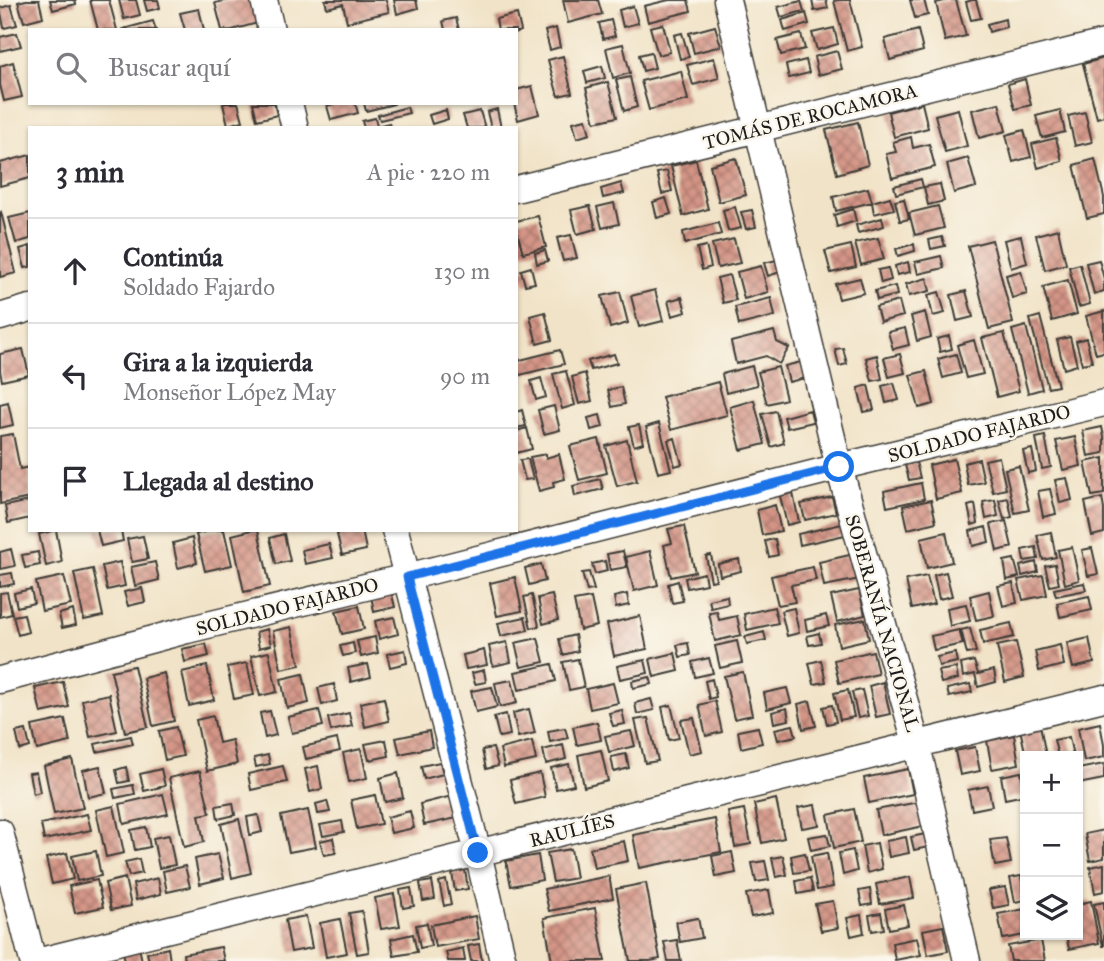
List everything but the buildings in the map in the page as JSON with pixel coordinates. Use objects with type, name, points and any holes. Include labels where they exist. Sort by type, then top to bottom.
[{"type":"street","points":[[264,0],[271,28]]},
{"type":"street","name":"SOBERANÍA NACIONAL","points":[[727,0],[839,467],[917,746],[967,961]]},
{"type":"street","name":"TOMÁS DE ROCAMORA","points":[[518,189],[1104,43]]},
{"type":"street","points":[[289,105],[295,126]]},
{"type":"street","points":[[0,317],[28,310]]},
{"type":"street","name":"SOLDADO FAJARDO","points":[[0,680],[187,630],[1104,403]]},
{"type":"street","points":[[396,532],[503,961]]},
{"type":"street","name":"RAULÍES","points":[[40,961],[1104,698]]},
{"type":"street","points":[[0,832],[33,961]]},
{"type":"route","points":[[478,853],[407,577],[839,467]]}]
